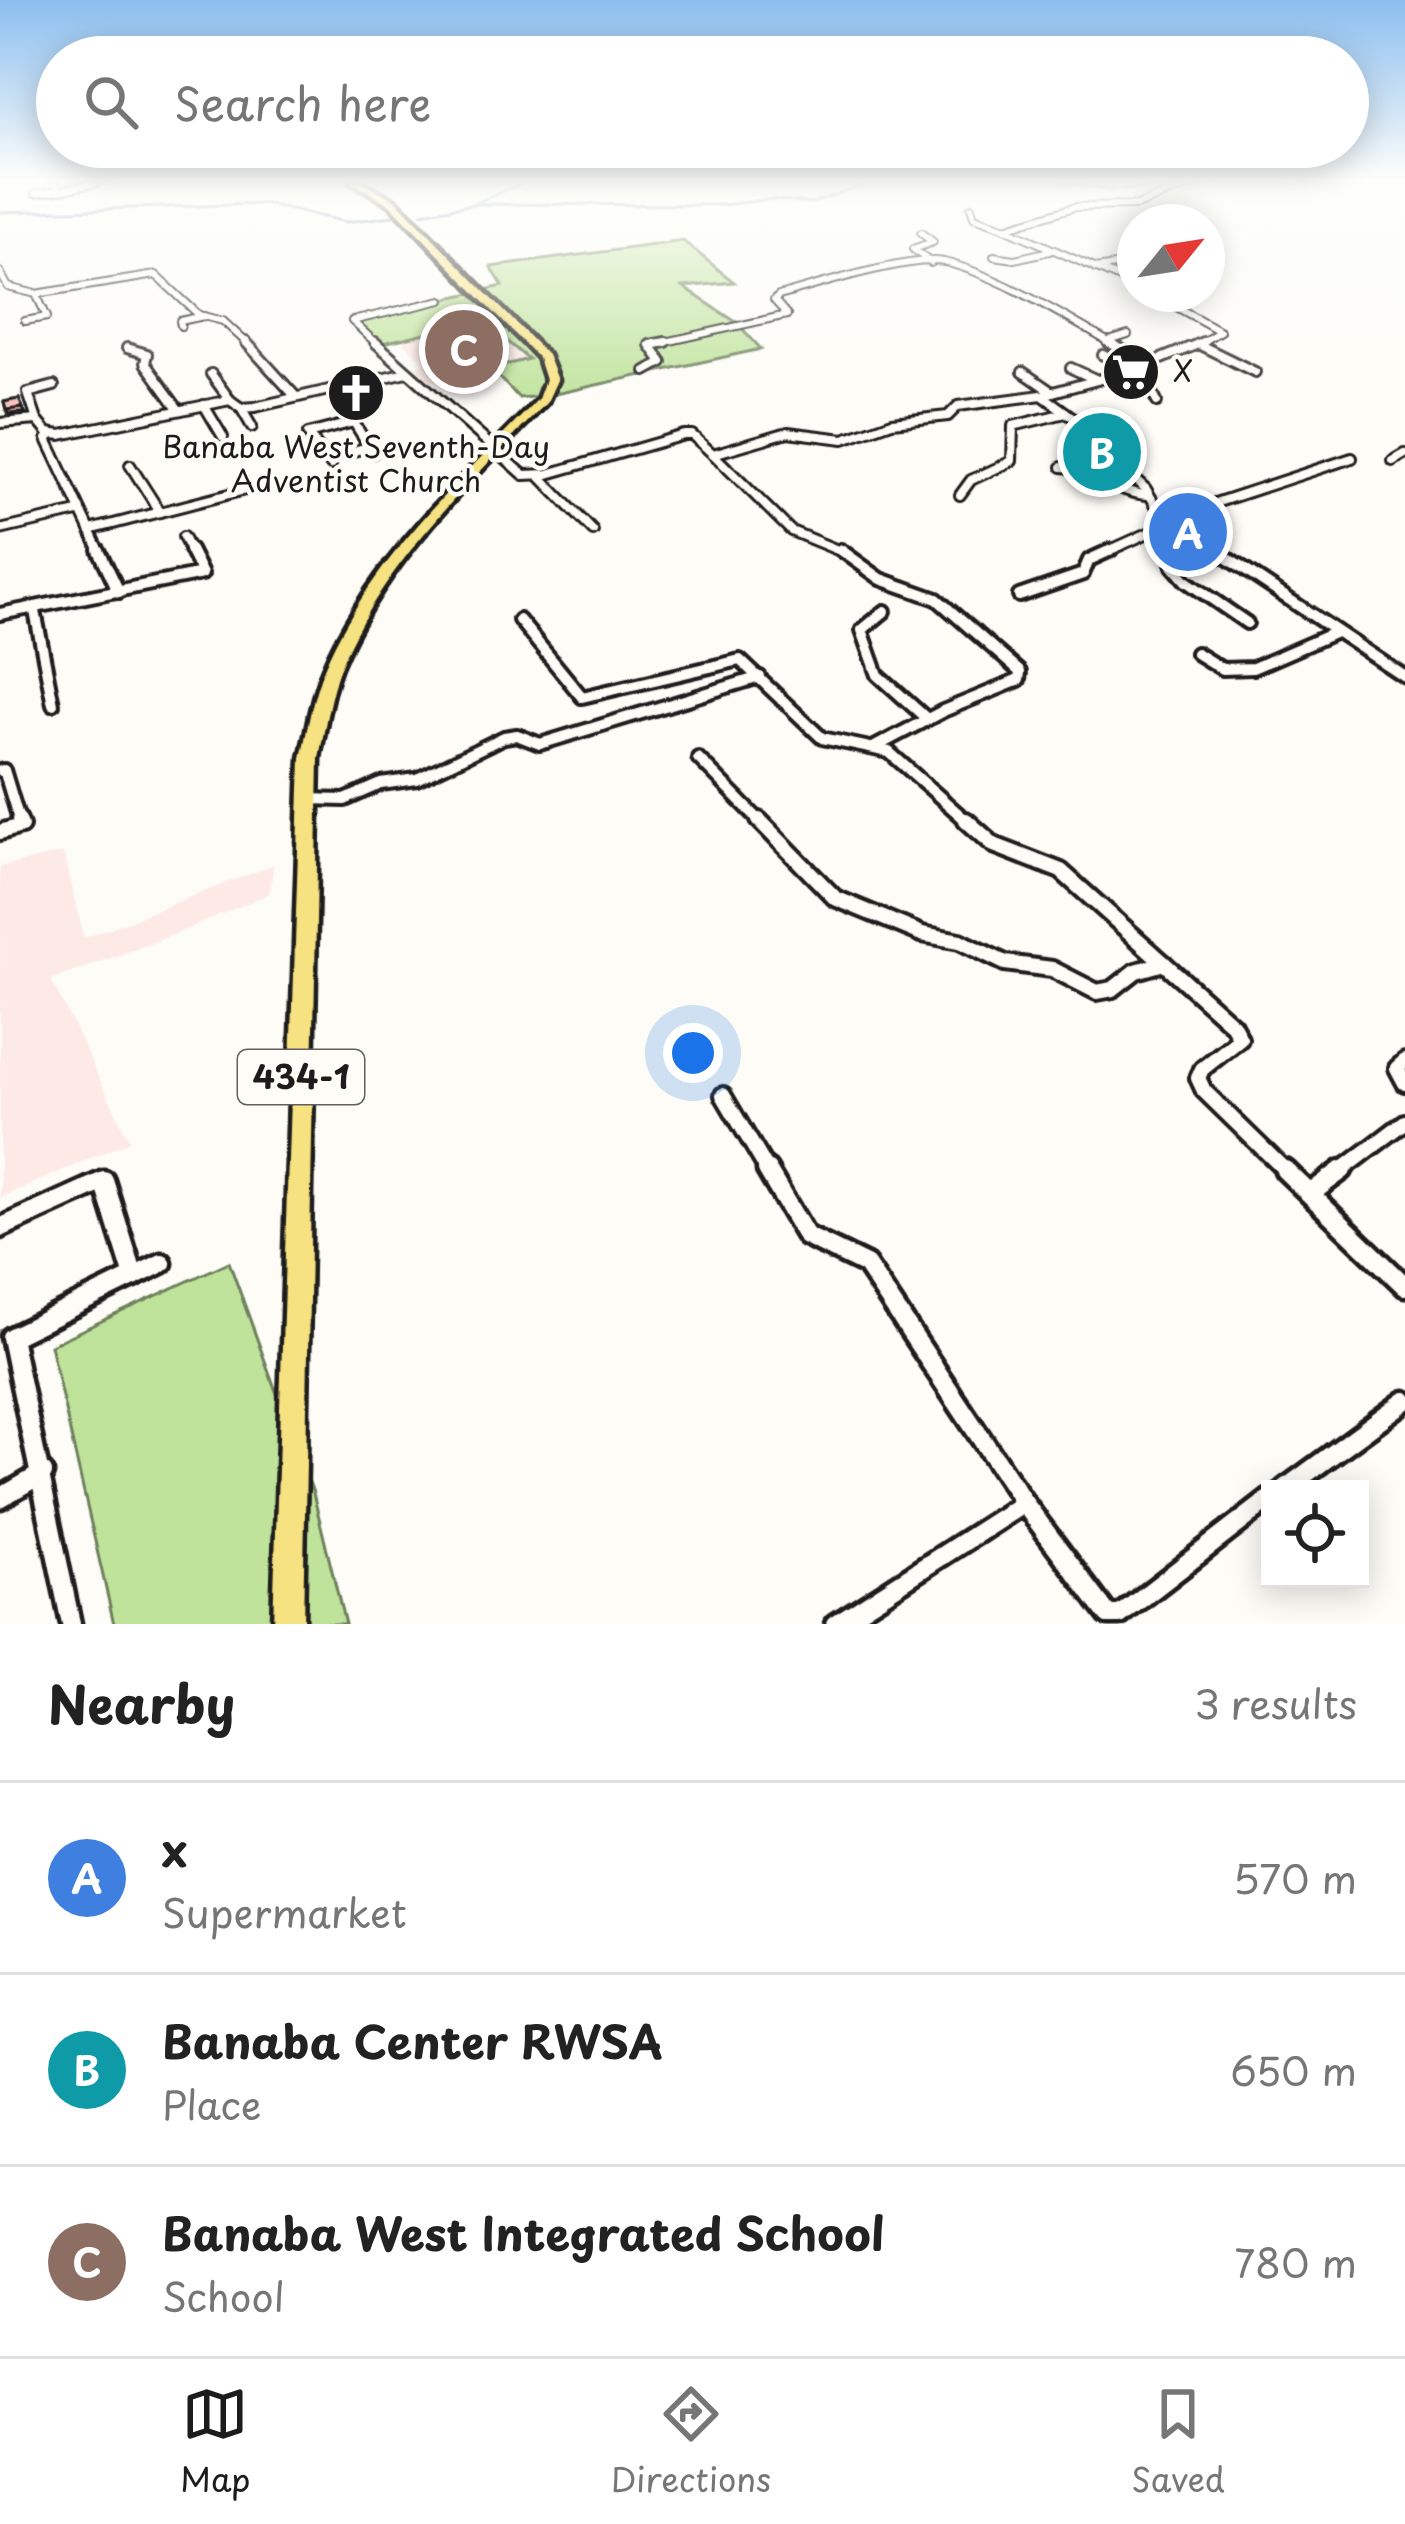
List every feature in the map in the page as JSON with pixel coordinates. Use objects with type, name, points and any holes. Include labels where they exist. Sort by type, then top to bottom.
[{"type":"main road","name":"434-1","points":[[288,1624],[310,758],[327,685],[352,625],[387,576],[546,395],[551,380],[547,362],[447,258]]},
{"type":"street","points":[[924,258],[931,263]]},
{"type":"street","points":[[1067,258],[1117,279]]},
{"type":"street","points":[[646,371],[662,362],[650,345],[787,315],[774,300],[779,296],[857,275],[946,262],[1032,299],[1148,363]]},
{"type":"street","points":[[1094,269],[1117,265]]},
{"type":"street","points":[[0,272],[8,286],[36,294],[152,274],[205,316],[224,321],[296,397]]},
{"type":"street","points":[[25,321],[47,317],[36,294]]},
{"type":"street","points":[[442,300],[352,320],[518,472],[538,475],[692,435],[791,531],[838,548],[881,579],[937,599],[1020,672],[1019,680],[1009,687],[927,719],[875,747]]},
{"type":"street","points":[[713,454],[788,433],[844,439],[892,422],[948,416],[958,406],[1047,393],[1118,375],[1220,331],[1186,312]]},
{"type":"street","points":[[181,326],[180,321],[205,316]]},
{"type":"street","points":[[1106,342],[1129,334]]},
{"type":"street","points":[[1198,344],[1256,372]]},
{"type":"street","points":[[127,348],[147,354],[146,363],[179,410]]},
{"type":"street","points":[[1103,356],[1132,370]]},
{"type":"street","points":[[1072,368],[1096,380]]},
{"type":"street","points":[[241,408],[407,372]]},
{"type":"street","points":[[1023,372],[1065,413],[1111,445],[1109,455],[1161,514],[1405,677]]},
{"type":"street","points":[[211,374],[252,428]]},
{"type":"street","points":[[1118,375],[1153,394],[1156,402]]},
{"type":"street","points":[[52,435],[37,420],[28,393],[54,386]]},
{"type":"street","points":[[333,389],[354,422],[371,450],[329,462],[308,430],[354,422]]},
{"type":"street","points":[[119,592],[47,439],[230,400]]},
{"type":"street","points":[[204,405],[223,437]]},
{"type":"street","points":[[960,495],[971,480],[1012,461],[1013,426],[1065,413]]},
{"type":"street","points":[[0,424],[37,420]]},
{"type":"street","points":[[300,448],[316,444]]},
{"type":"street","points":[[1393,461],[1405,454]]},
{"type":"street","points":[[1019,596],[1083,574],[1089,560],[1250,490],[1352,458]]},
{"type":"street","points":[[130,465],[160,512]]},
{"type":"street","points":[[1062,466],[1078,467],[1114,492],[1147,495]]},
{"type":"street","points":[[538,475],[593,531]]},
{"type":"street","points":[[90,530],[245,490]]},
{"type":"street","points":[[0,530],[78,512]]},
{"type":"street","points":[[0,614],[202,574],[183,536]]},
{"type":"street","points":[[1213,548],[1173,566],[1186,581],[1246,623]]},
{"type":"street","points":[[34,610],[53,704]]},
{"type":"street","points":[[885,611],[862,630],[878,675],[927,719]]},
{"type":"street","points":[[519,620],[582,697],[740,660],[822,738],[875,747],[899,758],[994,844],[1060,871],[1239,1034],[1237,1046],[1202,1069],[1198,1078],[1204,1091],[1405,1286]]},
{"type":"street","points":[[1196,653],[1222,669],[1253,668],[1336,632]]},
{"type":"street","points":[[308,799],[345,800],[381,784],[400,785],[504,737],[517,735],[540,744],[760,677]]},
{"type":"street","points":[[698,758],[835,898],[922,934],[960,941],[1005,963],[1052,969],[1096,992],[1113,989],[1123,976],[1138,969],[1164,963]]},
{"type":"street","points":[[0,771],[4,770],[6,802],[21,826],[0,832]]},
{"type":"street","points":[[1405,1061],[1397,1068],[1405,1083]]},
{"type":"street","points":[[723,1095],[806,1236],[824,1249],[849,1251],[866,1265],[1024,1503],[1108,1615],[1120,1615],[1261,1506]]},
{"type":"street","points":[[1311,1193],[1405,1122]]},
{"type":"street","points":[[0,1228],[104,1181],[134,1276]]},
{"type":"street","points":[[71,1624],[11,1337],[162,1263]]},
{"type":"street","points":[[1297,1480],[1405,1401]]},
{"type":"street","points":[[0,1498],[43,1473]]},
{"type":"street","points":[[836,1624],[1024,1503]]},
{"type":"shaded area","points":[[481,320],[528,359],[426,383],[410,368],[425,363],[401,339]]},
{"type":"shaded area","points":[[63,853],[84,938],[273,865],[270,893],[51,980],[130,1141],[0,1198],[0,867]]},
{"type":"green space","points":[[559,258],[704,258],[734,282],[683,287],[736,322],[761,349],[519,398],[491,369],[528,359],[481,320],[379,344],[355,319],[503,286],[491,267]]},
{"type":"green space","points":[[229,1262],[313,1493],[345,1624],[114,1624],[50,1345]]},
{"type":"building","points":[[19,399],[23,408],[6,410],[4,402]]},
{"type":"place","name":"Banaba West Integrated School","points":[[464,349]]},
{"type":"place","name":"X","points":[[1131,372]]},
{"type":"place","name":"Banaba West Seventh-Day Adventist Church","points":[[356,393]]},
{"type":"place","name":"Banaba Center RWSA","points":[[1102,452]]},
{"type":"place","name":"x","points":[[1188,532]]}]
